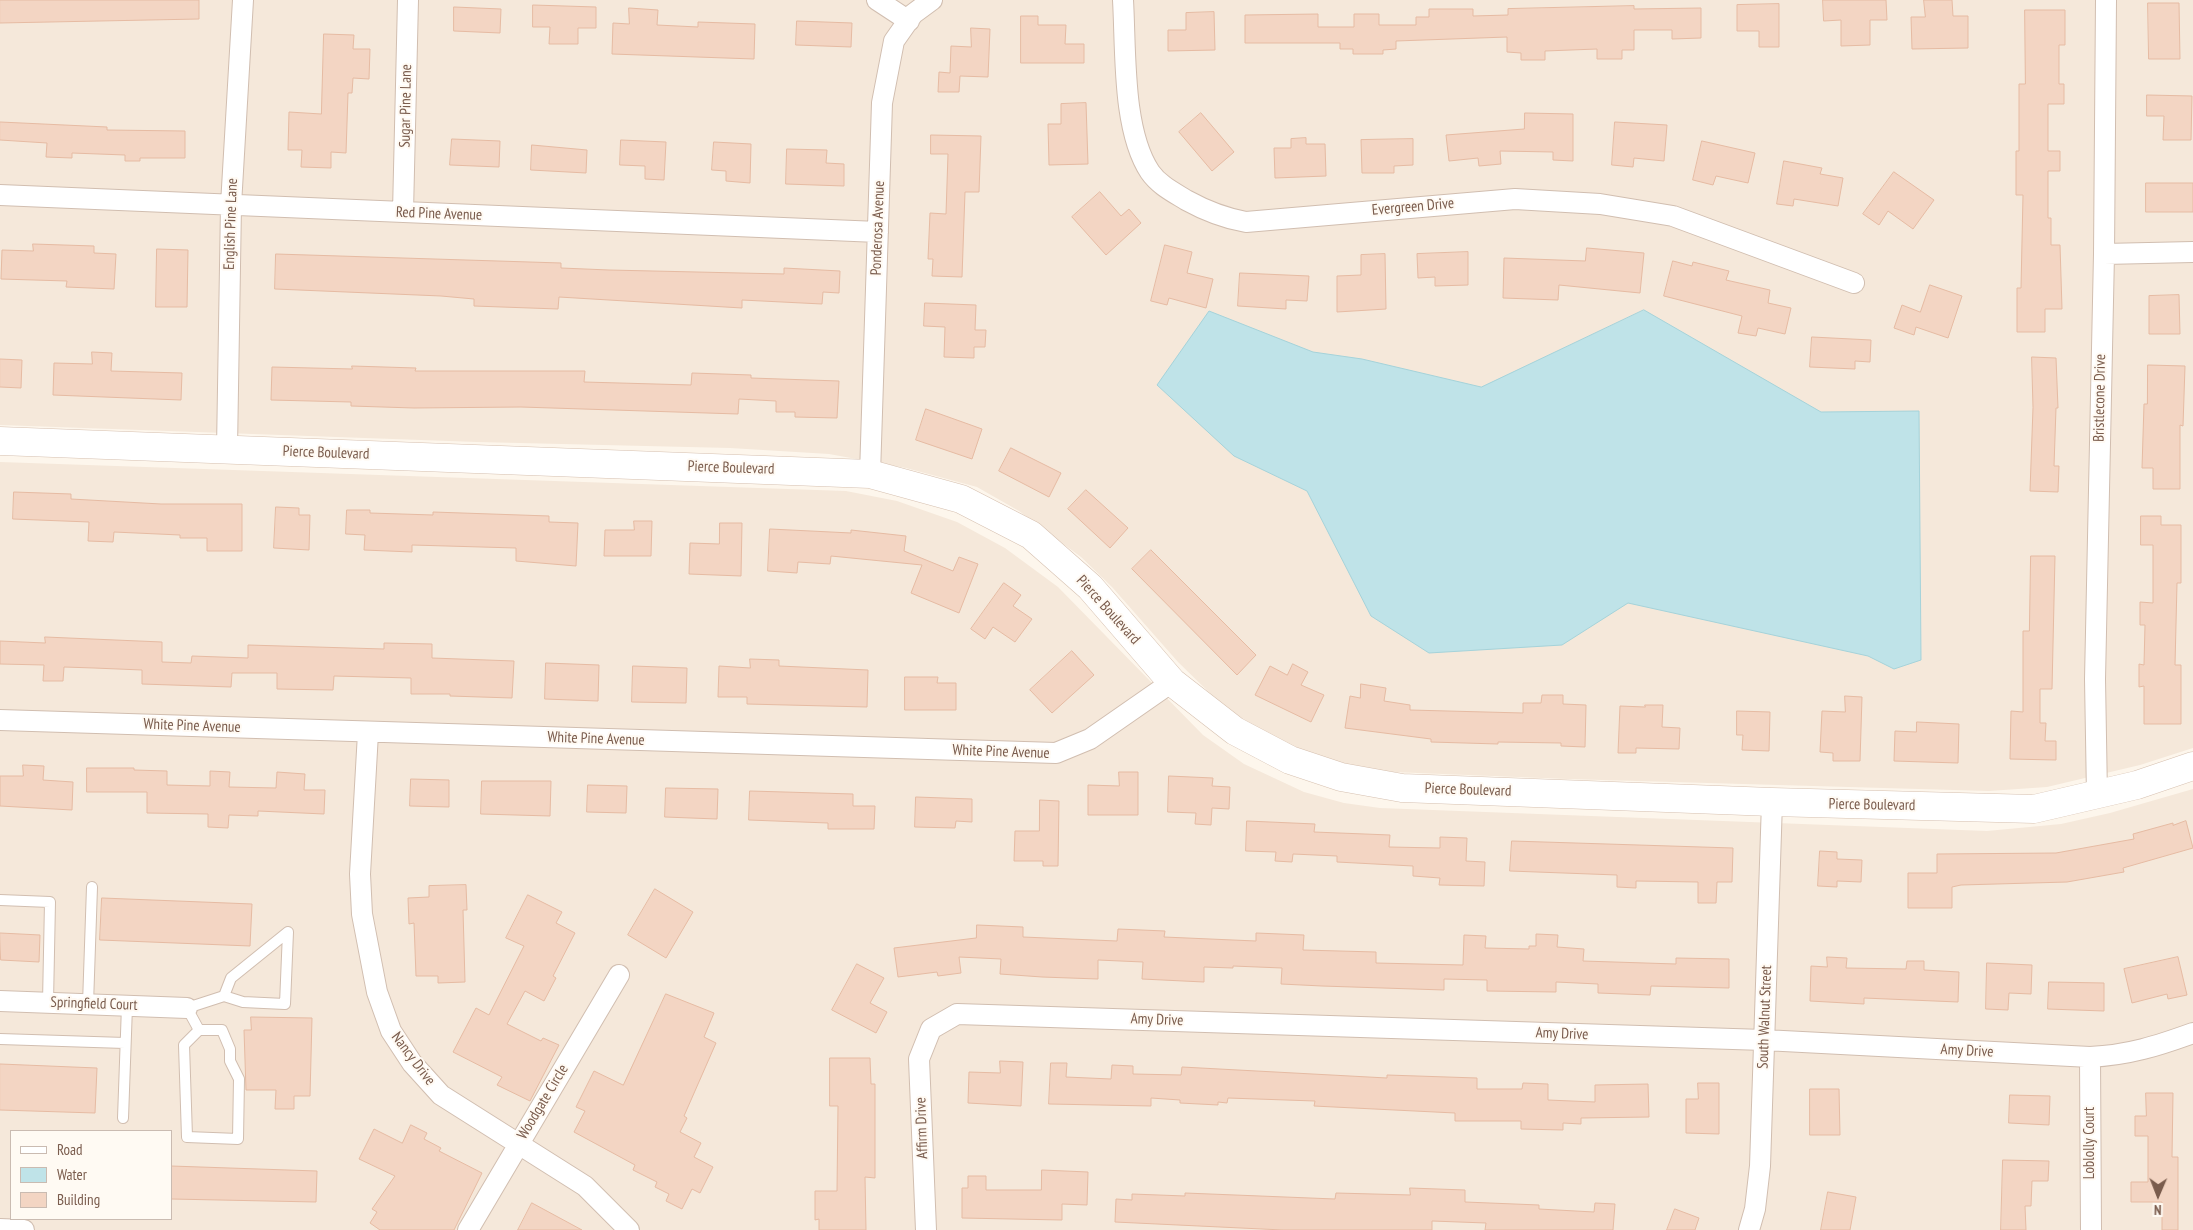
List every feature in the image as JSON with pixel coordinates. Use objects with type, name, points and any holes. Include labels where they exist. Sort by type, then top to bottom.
[{"type":"street","name":"English Pine Lane","points":[[227,449],[231,205],[243,0]]},
{"type":"street","name":"Sugar Pine Lane","points":[[403,212],[408,0]]},
{"type":"street","points":[[877,0],[908,21]]},
{"type":"street","name":"Ponderosa Avenue","points":[[870,474],[882,103],[894,41],[913,14],[932,0]]},
{"type":"street","name":"Evergreen Drive","points":[[1123,0],[1130,114],[1140,155],[1151,173],[1166,188],[1221,218],[1246,222],[1515,199],[1600,204],[1673,216],[1854,283]]},
{"type":"street","name":"Bristlecone Drive","points":[[2097,796],[2095,679],[2104,254],[2106,0]]},
{"type":"street","name":"Red Pine Avenue","points":[[0,195],[878,232]]},
{"type":"street","points":[[2104,254],[2193,252]]},
{"type":"street","name":"Pierce Boulevard","points":[[0,441],[870,474],[962,499],[1031,535],[1090,587],[1172,682],[1235,731],[1290,760],[1341,777],[1402,788],[1772,802],[2034,809],[2097,796],[2193,766]]},
{"type":"street","name":"White Pine Avenue","points":[[0,720],[1056,754],[1090,739],[1172,682]]},
{"type":"street","name":"Nancy Drive","points":[[368,733],[360,874],[362,914],[378,992],[391,1031],[412,1063],[441,1095],[585,1186],[629,1230]]},
{"type":"street","name":"South Walnut Street","points":[[1749,1230],[1755,1210],[1760,1166],[1772,802]]},
{"type":"street","name":"Woodgate Circle","points":[[468,1230],[619,975]]},
{"type":"street","name":"Springfield Court","points":[[0,1001],[187,1008]]},
{"type":"street","name":"Amy Drive","points":[[931,1029],[957,1014],[1764,1040],[2090,1057],[2117,1056],[2143,1051],[2193,1033]]},
{"type":"street","name":"Affirm Drive","points":[[926,1230],[919,1059],[931,1029]]},
{"type":"street","name":"Loblolly Court","points":[[2090,1057],[2091,1230]]},
{"type":"street","points":[[0,1229],[24,1230]]},
{"type":"lane","points":[[88,1004],[92,887]]},
{"type":"lane","points":[[0,900],[50,902],[48,1002]]},
{"type":"lane","points":[[199,1030],[187,1008],[224,996],[243,1002],[285,1004],[288,932],[231,978],[224,996]]},
{"type":"lane","points":[[123,1118],[126,1006]]},
{"type":"lane","points":[[199,1030],[222,1030],[230,1049],[230,1061],[239,1078],[238,1139],[188,1137],[184,1045],[199,1030]]},
{"type":"lane","points":[[0,1039],[125,1043]]},
{"type":"shaded area","points":[[0,0],[2193,0],[2193,748],[2140,765],[2047,787],[1989,791],[1567,779],[1393,772],[1348,766],[1302,753],[1266,734],[1221,704],[1178,662],[1112,587],[1081,557],[1019,511],[977,487],[906,468],[829,454],[730,448],[477,442],[0,425]]},
{"type":"shaded area","points":[[0,462],[846,491],[897,501],[957,522],[1005,548],[1058,587],[1203,735],[1244,764],[1304,792],[1344,803],[1380,808],[1987,831],[2061,824],[2110,813],[2193,789],[2193,1230],[0,1230]]},
{"type":"water","points":[[1644,310],[1821,412],[1919,411],[1921,660],[1894,669],[1868,656],[1628,603],[1562,645],[1429,653],[1371,616],[1307,491],[1234,456],[1157,385],[1209,311],[1313,352],[1362,359],[1481,387]]},
{"type":"building","points":[[0,0],[199,0],[199,19],[0,23]]},
{"type":"building","points":[[1823,0],[1886,0],[1887,20],[1870,20],[1870,45],[1841,46],[1841,20],[1824,21]]},
{"type":"building","points":[[1924,0],[1952,0],[1953,16],[1968,16],[1968,48],[1912,49],[1911,17],[1925,17]]},
{"type":"building","points":[[2148,3],[2179,3],[2180,59],[2149,59]]},
{"type":"building","points":[[1779,4],[1779,47],[1759,47],[1759,31],[1737,31],[1737,5]]},
{"type":"building","points":[[533,5],[596,7],[596,28],[578,28],[578,44],[549,44],[550,27],[533,27]]},
{"type":"building","points":[[1634,6],[1634,9],[1701,8],[1701,38],[1672,39],[1672,30],[1634,30],[1634,50],[1622,50],[1622,59],[1597,59],[1597,49],[1545,51],[1545,60],[1521,60],[1521,53],[1507,52],[1507,37],[1396,41],[1396,49],[1383,50],[1383,54],[1353,54],[1353,49],[1340,49],[1340,43],[1245,43],[1245,15],[1318,14],[1318,27],[1354,27],[1354,14],[1379,14],[1379,25],[1416,25],[1416,17],[1429,17],[1429,9],[1473,9],[1473,16],[1508,15],[1508,9]]},
{"type":"building","points":[[454,7],[501,9],[500,33],[454,31]]},
{"type":"building","points":[[629,8],[658,10],[657,25],[698,27],[698,22],[755,24],[754,59],[612,54],[613,23],[629,24]]},
{"type":"building","points":[[2025,10],[2065,10],[2065,45],[2059,45],[2059,84],[2064,84],[2064,104],[2048,104],[2048,151],[2060,151],[2060,171],[2048,171],[2048,218],[2051,218],[2051,245],[2060,245],[2062,309],[2045,309],[2045,332],[2017,332],[2017,288],[2021,288],[2023,195],[2016,195],[2016,151],[2019,151],[2019,84],[2025,84]]},
{"type":"building","points":[[1214,12],[1215,50],[1168,51],[1168,30],[1186,30],[1186,13]]},
{"type":"building","points":[[1021,16],[1038,16],[1038,25],[1066,25],[1065,44],[1084,44],[1084,63],[1021,63]]},
{"type":"building","points":[[797,21],[852,23],[851,47],[796,45]]},
{"type":"building","points":[[971,28],[990,29],[988,77],[960,76],[959,92],[938,92],[939,72],[950,73],[951,46],[971,47]]},
{"type":"building","points":[[324,34],[354,35],[353,49],[370,49],[369,79],[353,78],[352,93],[348,93],[346,153],[331,152],[331,168],[301,167],[302,150],[288,150],[289,112],[321,114]]},
{"type":"building","points":[[2147,95],[2192,96],[2191,140],[2163,140],[2164,116],[2147,116]]},
{"type":"building","points":[[1086,103],[1088,164],[1049,165],[1048,124],[1061,124],[1061,104]]},
{"type":"building","points":[[1201,113],[1234,152],[1212,171],[1179,132]]},
{"type":"building","points":[[1525,113],[1573,114],[1573,161],[1553,160],[1553,152],[1500,151],[1501,164],[1479,166],[1478,158],[1449,161],[1446,135],[1524,129]]},
{"type":"building","points":[[0,122],[107,127],[107,130],[185,131],[185,158],[140,158],[140,161],[125,161],[125,155],[72,153],[72,158],[46,157],[47,143],[0,140]]},
{"type":"building","points":[[1615,122],[1667,125],[1664,161],[1634,158],[1633,167],[1612,165]]},
{"type":"building","points":[[931,135],[981,136],[979,192],[965,192],[962,277],[932,276],[933,259],[928,259],[930,213],[946,214],[948,154],[931,154]]},
{"type":"building","points":[[1306,138],[1306,144],[1325,144],[1326,176],[1275,178],[1274,148],[1291,148],[1291,139]]},
{"type":"building","points":[[452,139],[500,141],[499,167],[450,165]]},
{"type":"building","points":[[1413,139],[1413,165],[1394,166],[1394,173],[1362,173],[1361,140]]},
{"type":"building","points":[[621,140],[666,142],[664,180],[645,179],[645,166],[620,165]]},
{"type":"building","points":[[1702,141],[1755,153],[1748,183],[1716,176],[1713,185],[1693,180]]},
{"type":"building","points":[[714,142],[751,144],[750,183],[726,181],[726,171],[712,170]]},
{"type":"building","points":[[532,145],[587,150],[586,173],[531,170]]},
{"type":"building","points":[[787,149],[827,150],[826,163],[844,164],[844,186],[786,184]]},
{"type":"building","points":[[1784,161],[1822,168],[1820,174],[1843,178],[1838,206],[1794,199],[1793,206],[1777,204]]},
{"type":"building","points":[[1894,172],[1934,200],[1913,229],[1888,211],[1879,225],[1863,214]]},
{"type":"building","points":[[2146,183],[2193,183],[2193,212],[2146,212]]},
{"type":"building","points":[[1100,192],[1121,216],[1129,209],[1141,223],[1106,255],[1072,217]]},
{"type":"building","points":[[33,244],[94,246],[94,253],[116,254],[114,289],[66,287],[67,281],[1,279],[2,250],[33,251]]},
{"type":"building","points":[[1165,245],[1192,252],[1187,273],[1213,279],[1206,308],[1169,298],[1167,305],[1151,301]]},
{"type":"building","points":[[1587,248],[1644,253],[1640,293],[1559,285],[1558,300],[1503,298],[1504,258],[1585,261]]},
{"type":"building","points":[[157,249],[188,250],[187,307],[156,307]]},
{"type":"building","points":[[1468,252],[1468,285],[1435,286],[1435,277],[1418,278],[1417,254]]},
{"type":"building","points":[[276,254],[561,263],[561,268],[609,270],[784,274],[784,268],[840,271],[839,293],[823,292],[822,304],[742,300],[742,308],[559,297],[558,309],[474,306],[474,299],[441,296],[275,289]]},
{"type":"building","points":[[1385,254],[1386,309],[1337,312],[1337,276],[1361,275],[1361,255]]},
{"type":"building","points":[[1673,261],[1692,266],[1693,262],[1729,271],[1726,280],[1770,290],[1768,303],[1791,308],[1785,334],[1758,328],[1756,336],[1738,333],[1742,316],[1664,296]]},
{"type":"building","points":[[1240,273],[1309,276],[1307,301],[1286,300],[1286,309],[1238,306]]},
{"type":"building","points":[[1930,285],[1962,296],[1948,338],[1916,327],[1914,335],[1894,328],[1902,305],[1920,312]]},
{"type":"building","points":[[2179,295],[2180,334],[2149,334],[2149,296]]},
{"type":"building","points":[[925,303],[976,305],[975,330],[986,330],[985,347],[974,347],[974,358],[944,357],[945,327],[924,326]]},
{"type":"building","points":[[1812,337],[1871,340],[1870,362],[1855,361],[1855,369],[1810,367]]},
{"type":"building","points":[[92,352],[112,353],[111,371],[182,373],[181,400],[53,395],[54,363],[92,364]]},
{"type":"building","points":[[2032,357],[2056,358],[2058,408],[2056,408],[2054,466],[2059,466],[2058,492],[2030,491],[2033,408]]},
{"type":"building","points":[[0,359],[22,360],[21,388],[0,387]]},
{"type":"building","points":[[2148,365],[2185,366],[2183,426],[2180,425],[2180,489],[2153,489],[2153,468],[2142,468],[2144,404],[2147,404]]},
{"type":"building","points":[[352,366],[416,368],[415,371],[585,371],[584,382],[691,385],[692,373],[751,375],[751,378],[839,381],[837,418],[795,417],[795,412],[776,412],[776,401],[739,399],[738,414],[521,407],[414,408],[351,406],[351,402],[271,400],[272,367],[352,369]]},
{"type":"building","points":[[926,409],[982,429],[972,459],[916,440]]},
{"type":"building","points":[[1011,448],[1061,473],[1049,497],[999,471]]},
{"type":"building","points":[[1086,490],[1128,528],[1110,548],[1068,509]]},
{"type":"building","points":[[14,492],[71,494],[71,499],[161,504],[242,504],[242,551],[207,551],[207,538],[180,538],[180,535],[114,532],[113,542],[88,541],[89,522],[13,519]]},
{"type":"building","points":[[276,507],[299,508],[299,515],[310,515],[309,550],[274,548]]},
{"type":"building","points":[[347,510],[370,510],[370,513],[433,515],[433,512],[549,516],[549,522],[578,523],[576,566],[516,561],[516,548],[412,545],[412,552],[364,550],[365,535],[346,534]]},
{"type":"building","points":[[2141,516],[2161,516],[2161,525],[2181,525],[2181,583],[2177,583],[2175,665],[2181,665],[2181,724],[2144,724],[2144,686],[2139,687],[2139,664],[2144,665],[2145,625],[2140,625],[2140,602],[2153,603],[2153,545],[2141,545]]},
{"type":"building","points":[[634,521],[652,521],[651,556],[604,556],[605,530],[634,530]]},
{"type":"building","points":[[720,523],[742,523],[741,576],[689,574],[690,543],[719,544]]},
{"type":"building","points":[[770,529],[851,533],[851,530],[906,536],[904,551],[953,571],[959,557],[978,564],[959,613],[911,593],[922,565],[831,556],[830,564],[798,562],[797,573],[768,571]]},
{"type":"building","points":[[1151,550],[1256,655],[1237,675],[1132,569]]},
{"type":"building","points":[[2031,556],[2055,556],[2052,689],[2040,689],[2040,723],[2046,723],[2045,741],[2056,741],[2056,760],[2010,759],[2011,711],[2023,712],[2023,631],[2029,631]]},
{"type":"building","points":[[1004,583],[1021,595],[1013,606],[1032,619],[1015,642],[993,627],[985,639],[971,629]]},
{"type":"building","points":[[45,637],[162,642],[162,662],[191,663],[192,656],[248,658],[248,645],[384,649],[384,643],[432,644],[432,658],[514,661],[512,698],[450,696],[450,694],[411,694],[411,678],[334,676],[333,690],[277,689],[277,673],[232,673],[231,687],[142,684],[142,670],[64,667],[63,681],[43,681],[44,665],[0,664],[0,641],[45,643]]},
{"type":"building","points":[[1072,651],[1094,675],[1052,713],[1030,690]]},
{"type":"building","points":[[750,659],[779,660],[779,666],[868,670],[867,707],[747,704],[747,697],[718,697],[719,666],[750,668]]},
{"type":"building","points":[[546,663],[599,665],[598,701],[545,699]]},
{"type":"building","points":[[1293,664],[1308,672],[1301,685],[1324,695],[1311,722],[1255,695],[1270,666],[1287,675]]},
{"type":"building","points":[[633,666],[687,668],[686,703],[632,702]]},
{"type":"building","points":[[905,677],[938,677],[937,683],[956,683],[956,710],[905,710]]},
{"type":"building","points":[[1361,684],[1386,688],[1384,701],[1410,705],[1410,710],[1523,713],[1523,703],[1541,703],[1542,695],[1563,695],[1563,704],[1586,705],[1585,747],[1561,746],[1561,743],[1431,742],[1431,739],[1345,728],[1350,696],[1360,698]]},
{"type":"building","points":[[1845,696],[1862,697],[1860,761],[1833,761],[1833,753],[1820,752],[1822,711],[1845,712]]},
{"type":"building","points":[[1645,705],[1663,705],[1662,727],[1680,728],[1679,749],[1636,748],[1636,753],[1618,753],[1620,706],[1645,707]]},
{"type":"building","points":[[1737,711],[1770,712],[1769,751],[1742,750],[1743,735],[1737,735]]},
{"type":"building","points":[[1917,722],[1959,724],[1958,763],[1894,761],[1895,731],[1916,732]]},
{"type":"building","points":[[23,765],[44,766],[43,780],[73,782],[72,810],[0,806],[0,776],[23,776]]},
{"type":"building","points":[[87,768],[134,768],[134,770],[167,771],[167,785],[210,786],[210,771],[230,772],[229,787],[276,788],[277,772],[305,774],[304,790],[325,790],[324,814],[258,811],[258,816],[229,815],[228,828],[208,827],[208,814],[147,813],[147,792],[87,792]]},
{"type":"building","points":[[1119,772],[1138,772],[1138,815],[1088,815],[1088,785],[1119,786]]},
{"type":"building","points":[[1169,776],[1213,778],[1212,786],[1230,787],[1229,809],[1212,808],[1211,825],[1195,824],[1196,813],[1168,812]]},
{"type":"building","points":[[411,779],[449,780],[449,807],[410,806]]},
{"type":"building","points":[[482,781],[551,781],[550,816],[481,814]]},
{"type":"building","points":[[588,785],[627,786],[626,813],[587,812]]},
{"type":"building","points":[[666,788],[718,789],[717,819],[665,817]]},
{"type":"building","points":[[750,791],[853,794],[853,806],[875,806],[874,829],[828,829],[828,823],[749,820]]},
{"type":"building","points":[[916,797],[972,799],[972,822],[956,821],[955,828],[915,827]]},
{"type":"building","points":[[1040,800],[1059,801],[1058,866],[1043,866],[1043,861],[1014,861],[1015,831],[1039,831]]},
{"type":"building","points":[[1247,821],[1315,824],[1314,832],[1390,835],[1389,847],[1440,848],[1440,837],[1467,838],[1466,861],[1485,862],[1484,886],[1439,885],[1440,878],[1413,876],[1413,866],[1337,862],[1337,856],[1293,854],[1292,862],[1275,861],[1276,852],[1246,851]]},
{"type":"building","points":[[2186,821],[2193,848],[2123,868],[2124,872],[2067,882],[1961,885],[1952,887],[1952,908],[1908,908],[1908,873],[1937,873],[1937,854],[2056,853],[2134,839],[2133,834]]},
{"type":"building","points":[[1512,841],[1733,848],[1732,882],[1717,882],[1716,903],[1698,903],[1698,882],[1636,881],[1636,888],[1617,887],[1617,875],[1510,871]]},
{"type":"building","points":[[1820,851],[1837,852],[1837,859],[1862,860],[1861,882],[1837,881],[1837,887],[1818,886]]},
{"type":"building","points":[[466,885],[467,910],[463,910],[465,982],[438,983],[438,976],[416,976],[414,923],[409,924],[408,898],[429,897],[429,886]]},
{"type":"building","points":[[655,889],[693,912],[666,958],[628,935]]},
{"type":"building","points":[[528,895],[562,912],[556,923],[575,933],[553,976],[556,978],[544,1001],[525,991],[507,1024],[541,1041],[543,1038],[559,1045],[530,1101],[497,1085],[502,1077],[453,1052],[476,1008],[489,1015],[524,946],[506,938]]},
{"type":"building","points":[[102,898],[252,904],[250,946],[100,940]]},
{"type":"building","points":[[977,925],[1023,927],[1023,937],[1117,941],[1118,929],[1165,931],[1164,937],[1256,941],[1256,933],[1304,935],[1303,950],[1376,952],[1376,963],[1463,965],[1464,935],[1486,936],[1485,948],[1529,949],[1529,946],[1536,946],[1536,934],[1558,935],[1557,947],[1584,949],[1583,961],[1676,964],[1676,958],[1729,959],[1729,988],[1651,986],[1650,995],[1598,993],[1598,984],[1556,982],[1556,992],[1487,991],[1487,980],[1444,979],[1444,990],[1322,986],[1281,984],[1282,968],[1233,966],[1233,968],[1204,967],[1204,982],[1142,979],[1143,962],[1098,960],[1098,979],[1042,977],[1000,974],[1001,959],[959,957],[961,973],[938,976],[937,972],[898,977],[894,948],[976,938]]},
{"type":"building","points":[[0,933],[40,935],[39,962],[1,960]]},
{"type":"building","points":[[1827,957],[1847,958],[1846,968],[1906,969],[1907,961],[1924,961],[1924,970],[1959,972],[1958,1002],[1864,998],[1864,1004],[1810,1001],[1811,966],[1827,967]]},
{"type":"building","points":[[2178,957],[2187,995],[2168,999],[2167,994],[2132,1003],[2124,969]]},
{"type":"building","points":[[1987,963],[2032,965],[2031,994],[2009,993],[2008,1010],[1986,1009]]},
{"type":"building","points":[[857,964],[884,978],[870,1003],[887,1012],[876,1033],[832,1010]]},
{"type":"building","points":[[2049,982],[2104,983],[2104,1011],[2048,1009]]},
{"type":"building","points":[[666,994],[714,1013],[704,1037],[716,1043],[684,1116],[687,1118],[680,1132],[701,1143],[694,1157],[713,1167],[700,1193],[692,1189],[682,1209],[666,1201],[669,1194],[655,1187],[657,1182],[633,1170],[635,1165],[574,1132],[585,1111],[576,1107],[594,1071],[623,1085]]},
{"type":"building","points":[[251,1017],[312,1018],[310,1096],[294,1096],[294,1109],[275,1109],[276,1090],[246,1090],[244,1030],[251,1030]]},
{"type":"building","points":[[830,1058],[870,1058],[871,1084],[875,1084],[875,1178],[865,1177],[866,1230],[819,1230],[819,1219],[815,1220],[815,1191],[837,1191],[838,1106],[830,1106]]},
{"type":"building","points":[[1000,1061],[1023,1062],[1021,1106],[968,1103],[969,1072],[1000,1073]]},
{"type":"building","points":[[1051,1063],[1067,1063],[1066,1077],[1111,1079],[1112,1065],[1133,1066],[1133,1074],[1181,1075],[1182,1067],[1387,1078],[1387,1075],[1477,1078],[1477,1089],[1522,1089],[1523,1083],[1548,1084],[1548,1100],[1595,1102],[1595,1085],[1648,1084],[1649,1117],[1581,1118],[1581,1124],[1563,1123],[1563,1130],[1521,1129],[1521,1121],[1455,1121],[1455,1113],[1314,1106],[1315,1101],[1228,1098],[1227,1103],[1218,1102],[1218,1105],[1180,1103],[1180,1100],[1151,1098],[1151,1106],[1049,1104]]},
{"type":"building","points":[[0,1064],[97,1068],[95,1113],[0,1110]]},
{"type":"building","points":[[1698,1083],[1719,1083],[1719,1134],[1686,1133],[1686,1099],[1698,1099]]},
{"type":"building","points":[[1810,1089],[1839,1089],[1840,1135],[1810,1135]]},
{"type":"building","points":[[2146,1093],[2173,1093],[2172,1157],[2178,1157],[2178,1230],[2162,1230],[2162,1202],[2131,1202],[2131,1182],[2148,1182],[2148,1136],[2135,1136],[2135,1116],[2146,1116]]},
{"type":"building","points":[[2010,1095],[2050,1096],[2049,1125],[2009,1123]]},
{"type":"building","points":[[411,1125],[427,1133],[424,1139],[441,1148],[439,1151],[482,1173],[454,1230],[380,1230],[370,1223],[377,1212],[372,1209],[395,1176],[359,1159],[374,1129],[402,1143]]},
{"type":"building","points":[[2003,1160],[2049,1161],[2048,1181],[2032,1181],[2031,1206],[2025,1206],[2026,1230],[2001,1230]]},
{"type":"building","points":[[172,1166],[317,1171],[316,1202],[172,1199]]},
{"type":"building","points":[[1042,1170],[1088,1172],[1087,1205],[1062,1204],[1062,1220],[962,1218],[962,1188],[968,1188],[968,1176],[986,1176],[986,1190],[1041,1190]]},
{"type":"building","points":[[1410,1188],[1465,1190],[1465,1202],[1539,1205],[1539,1209],[1594,1212],[1595,1203],[1615,1204],[1613,1230],[1485,1230],[1486,1223],[1432,1221],[1432,1230],[1283,1230],[1115,1222],[1116,1199],[1132,1200],[1132,1194],[1185,1196],[1185,1193],[1335,1199],[1336,1193],[1410,1195]]},
{"type":"building","points":[[1828,1192],[1856,1197],[1850,1230],[1821,1230]]},
{"type":"building","points":[[532,1203],[582,1230],[518,1230]]},
{"type":"building","points":[[1675,1209],[1699,1218],[1695,1230],[1667,1230]]}]
